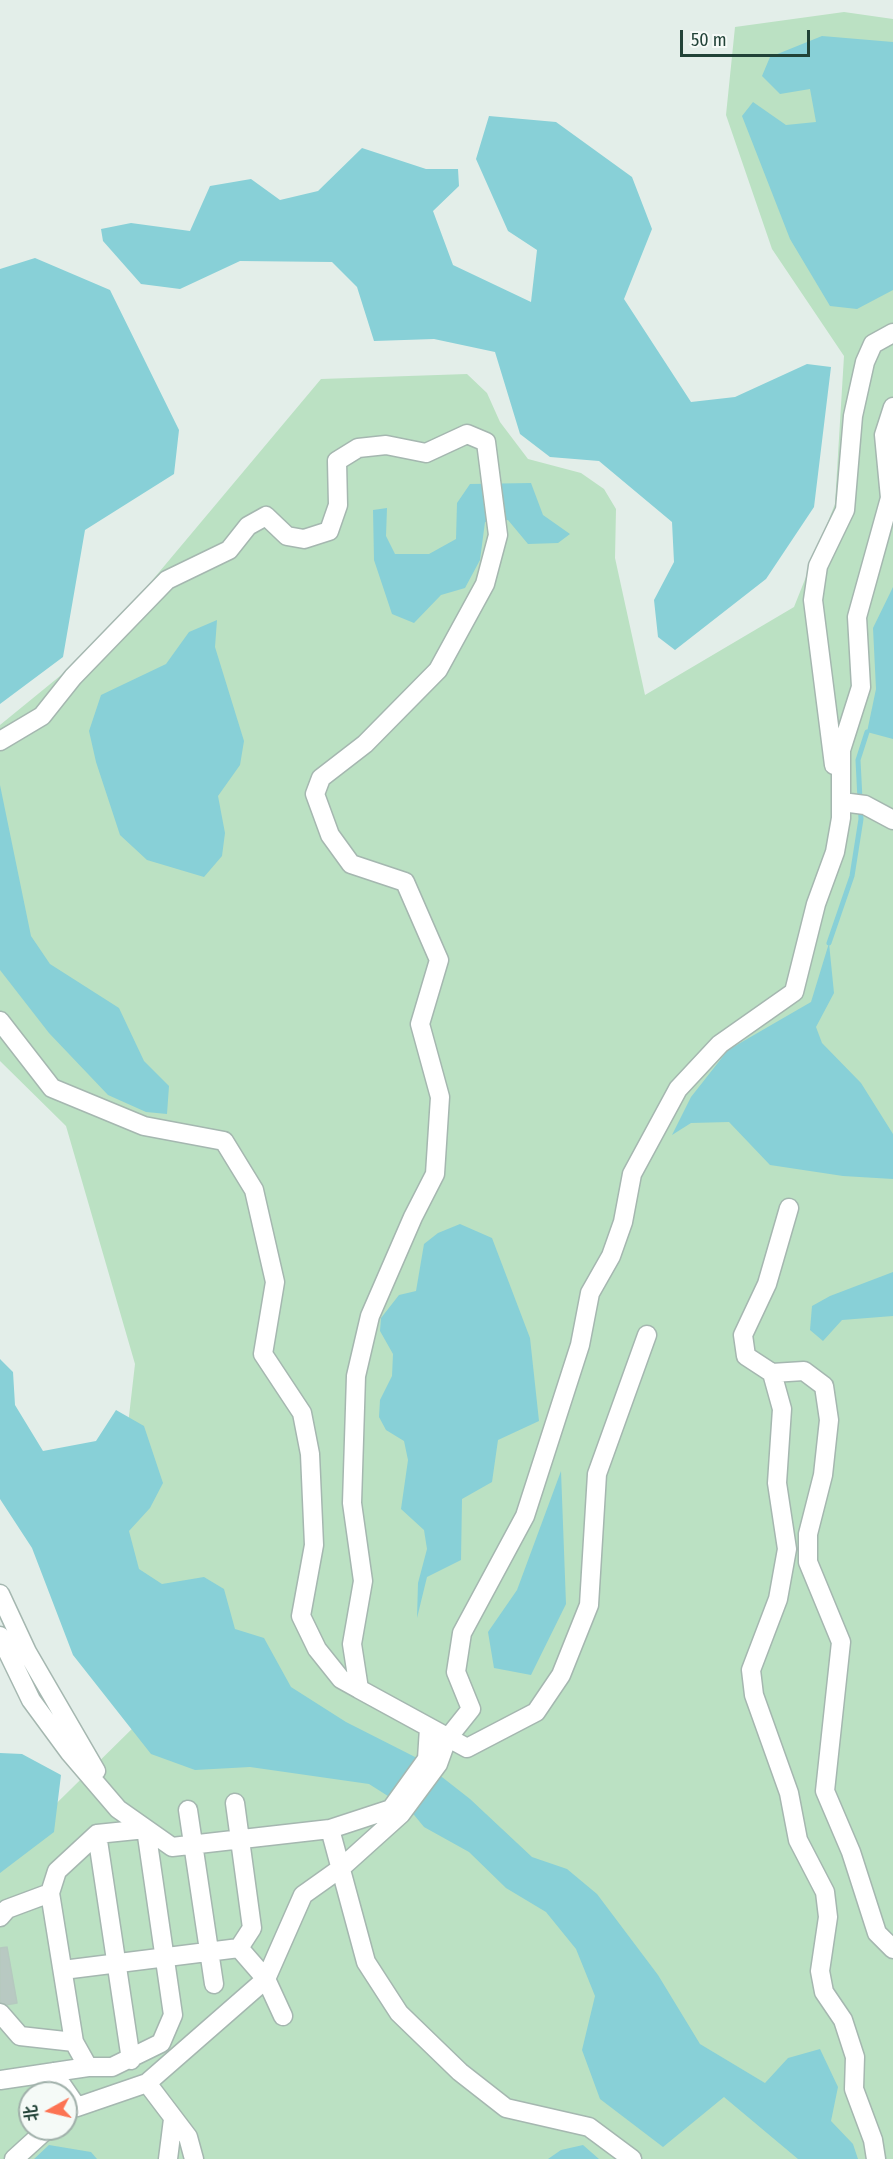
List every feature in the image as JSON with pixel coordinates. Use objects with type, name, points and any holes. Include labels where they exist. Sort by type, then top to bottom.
[{"type":"street","points":[[842,802],[832,755],[813,600],[818,566],[845,510],[853,416],[865,362],[873,344],[893,333]]},
{"type":"street","points":[[78,2109],[147,2083],[266,1979],[303,1895],[341,1868],[396,1812],[471,1709],[456,1672],[462,1633],[525,1516],[580,1345],[590,1293],[611,1256],[623,1222],[632,1174],[678,1089],[720,1044],[794,992],[816,904],[835,852],[842,802],[841,750],[861,687],[857,617],[890,498],[884,435],[893,407]]},
{"type":"street","points":[[0,741],[42,716],[73,677],[167,580],[229,550],[248,526],[266,516],[287,536],[304,539],[329,531],[338,506],[337,461],[358,448],[386,445],[426,453],[467,434],[486,442],[498,535],[485,584],[438,670],[365,744],[321,778],[315,794],[330,835],[351,864],[405,882],[439,960],[420,1024],[440,1097],[435,1174],[413,1217],[370,1316],[356,1376],[352,1503],[363,1581],[352,1644],[359,1689]]},
{"type":"street","points":[[842,802],[865,805],[893,820]]},
{"type":"street","points":[[0,1021],[52,1088],[144,1126],[224,1141],[254,1190],[275,1282],[263,1354],[302,1413],[310,1454],[314,1545],[301,1616],[317,1649],[341,1679],[447,1739],[467,1748],[536,1712],[561,1675],[589,1605],[597,1474],[647,1335]]},
{"type":"street","points":[[789,1208],[767,1284],[743,1335],[746,1356],[772,1374],[782,1409],[777,1483],[787,1549],[778,1599],[751,1670],[754,1695],[789,1793],[798,1840],[825,1892],[828,1917],[820,1971],[825,1992],[843,2020],[855,2056],[854,2089],[873,2140],[876,2159]]},
{"type":"street","points":[[772,1374],[804,1371],[824,1386],[828,1431],[823,1475],[808,1534],[807,1562],[841,1642],[825,1791],[851,1852],[877,1933],[893,1949]]},
{"type":"street","points":[[0,1594],[27,1652],[118,1809]]},
{"type":"street","points":[[0,1636],[31,1700],[70,1753],[118,1809],[172,1847],[330,1828],[396,1812]]},
{"type":"street","points":[[429,1728],[433,1761]]},
{"type":"street","points":[[235,1803],[252,1928],[239,1948]]},
{"type":"street","points":[[188,1810],[214,1984]]},
{"type":"street","points":[[330,1828],[366,1962],[399,2013],[460,2072],[506,2108],[589,2127],[632,2159]]},
{"type":"street","points":[[88,2067],[74,2042],[50,1893],[57,1871],[97,1834],[146,1829]]},
{"type":"street","points":[[0,2080],[88,2067],[112,2067],[131,2060],[161,2043],[172,2015],[146,1829]]},
{"type":"street","points":[[97,1834],[114,1962],[131,2060]]},
{"type":"street","points":[[0,1917],[7,1909],[50,1893]]},
{"type":"street","points":[[63,1970],[239,1948]]},
{"type":"street","points":[[239,1948],[266,1979],[283,2016]]},
{"type":"street","points":[[0,2013],[20,2036],[74,2042]]},
{"type":"street","points":[[53,2072],[57,2081]]},
{"type":"street","points":[[147,2083],[188,2137],[194,2159]]},
{"type":"street","points":[[168,2159],[173,2119]]},
{"type":"street","points":[[14,2159],[34,2141]]},
{"type":"green space","points":[[844,12],[893,19],[893,2159],[0,2159],[0,1859],[142,1719],[110,1581],[135,1364],[66,1126],[0,1061],[0,725],[98,645],[321,379],[467,374],[487,393],[500,422],[528,459],[581,473],[604,489],[616,509],[615,558],[645,695],[794,607],[835,504],[844,356],[772,249],[726,115],[735,27]]},
{"type":"water","points":[[822,36],[893,42],[893,290],[857,309],[830,306],[790,239],[742,116],[753,102],[786,125],[816,122],[810,89],[780,94],[762,76],[770,57]]},
{"type":"water","points":[[489,116],[556,122],[632,177],[652,229],[624,299],[691,402],[735,397],[807,364],[831,367],[814,507],[766,579],[675,650],[658,637],[654,600],[674,562],[672,522],[599,461],[550,457],[520,434],[495,352],[434,339],[374,341],[357,287],[332,262],[240,261],[180,289],[141,284],[103,241],[101,229],[131,223],[190,231],[210,186],[251,179],[280,200],[318,191],[362,148],[426,169],[458,169],[459,186],[433,211],[453,265],[531,302],[537,250],[508,231],[476,159]]},
{"type":"water","points":[[35,258],[110,290],[179,430],[174,474],[85,530],[63,657],[0,704],[0,269]]},
{"type":"water","points":[[531,483],[543,515],[570,534],[558,543],[528,544],[508,520],[485,522],[480,560],[465,588],[441,595],[414,623],[392,614],[374,560],[373,510],[387,508],[386,536],[395,554],[429,554],[456,539],[457,503],[470,484]]},
{"type":"water","points":[[893,587],[893,739],[867,732],[876,689],[873,628]]},
{"type":"water","points":[[217,620],[215,647],[244,741],[240,765],[218,796],[225,833],[222,856],[204,877],[147,860],[120,835],[96,762],[89,731],[101,695],[166,664],[189,632]]},
{"type":"water","points":[[0,785],[31,936],[50,964],[119,1008],[144,1061],[169,1086],[167,1114],[146,1112],[108,1095],[49,1033],[0,970]]},
{"type":"water","points":[[829,943],[834,993],[816,1027],[822,1043],[861,1083],[893,1134],[893,1179],[843,1176],[770,1165],[729,1122],[691,1123],[672,1135],[691,1097],[728,1050],[811,1002]]},
{"type":"water","points":[[460,1224],[492,1238],[530,1338],[539,1421],[498,1440],[492,1482],[462,1499],[461,1560],[427,1577],[417,1618],[418,1583],[427,1549],[424,1530],[401,1509],[408,1460],[404,1441],[386,1430],[379,1417],[380,1400],[392,1376],[393,1354],[380,1331],[381,1318],[399,1295],[416,1291],[424,1244],[438,1233]]},
{"type":"water","points":[[893,1272],[893,1316],[842,1320],[823,1341],[810,1330],[812,1306],[830,1296]]},
{"type":"water","points":[[0,1359],[13,1372],[15,1405],[43,1451],[96,1441],[116,1410],[144,1426],[163,1483],[150,1508],[129,1531],[139,1569],[162,1584],[204,1577],[224,1589],[235,1629],[264,1638],[291,1687],[346,1722],[419,1759],[470,1799],[532,1857],[567,1869],[597,1894],[658,1975],[700,2044],[765,2083],[788,2058],[820,2049],[838,2087],[831,2121],[853,2144],[858,2159],[798,2159],[724,2097],[663,2147],[600,2099],[582,2050],[595,1996],[576,1949],[546,1912],[506,1888],[469,1852],[424,1827],[410,1810],[369,1784],[250,1767],[195,1770],[151,1754],[73,1655],[32,1548],[0,1499]]},
{"type":"water","points":[[561,1471],[566,1604],[531,1675],[494,1668],[488,1632],[517,1590]]},
{"type":"water","points":[[0,1753],[22,1754],[61,1775],[54,1832],[0,1873]]},
{"type":"water","points":[[49,2145],[91,2152],[97,2159],[34,2159]]},
{"type":"water","points":[[583,2145],[599,2159],[548,2159],[561,2150]]},
{"type":"building","points":[[7,1947],[17,2003],[0,2006],[0,1948]]},
{"type":"waterway","points":[[829,943],[852,876],[861,819],[858,760],[867,732]]}]
